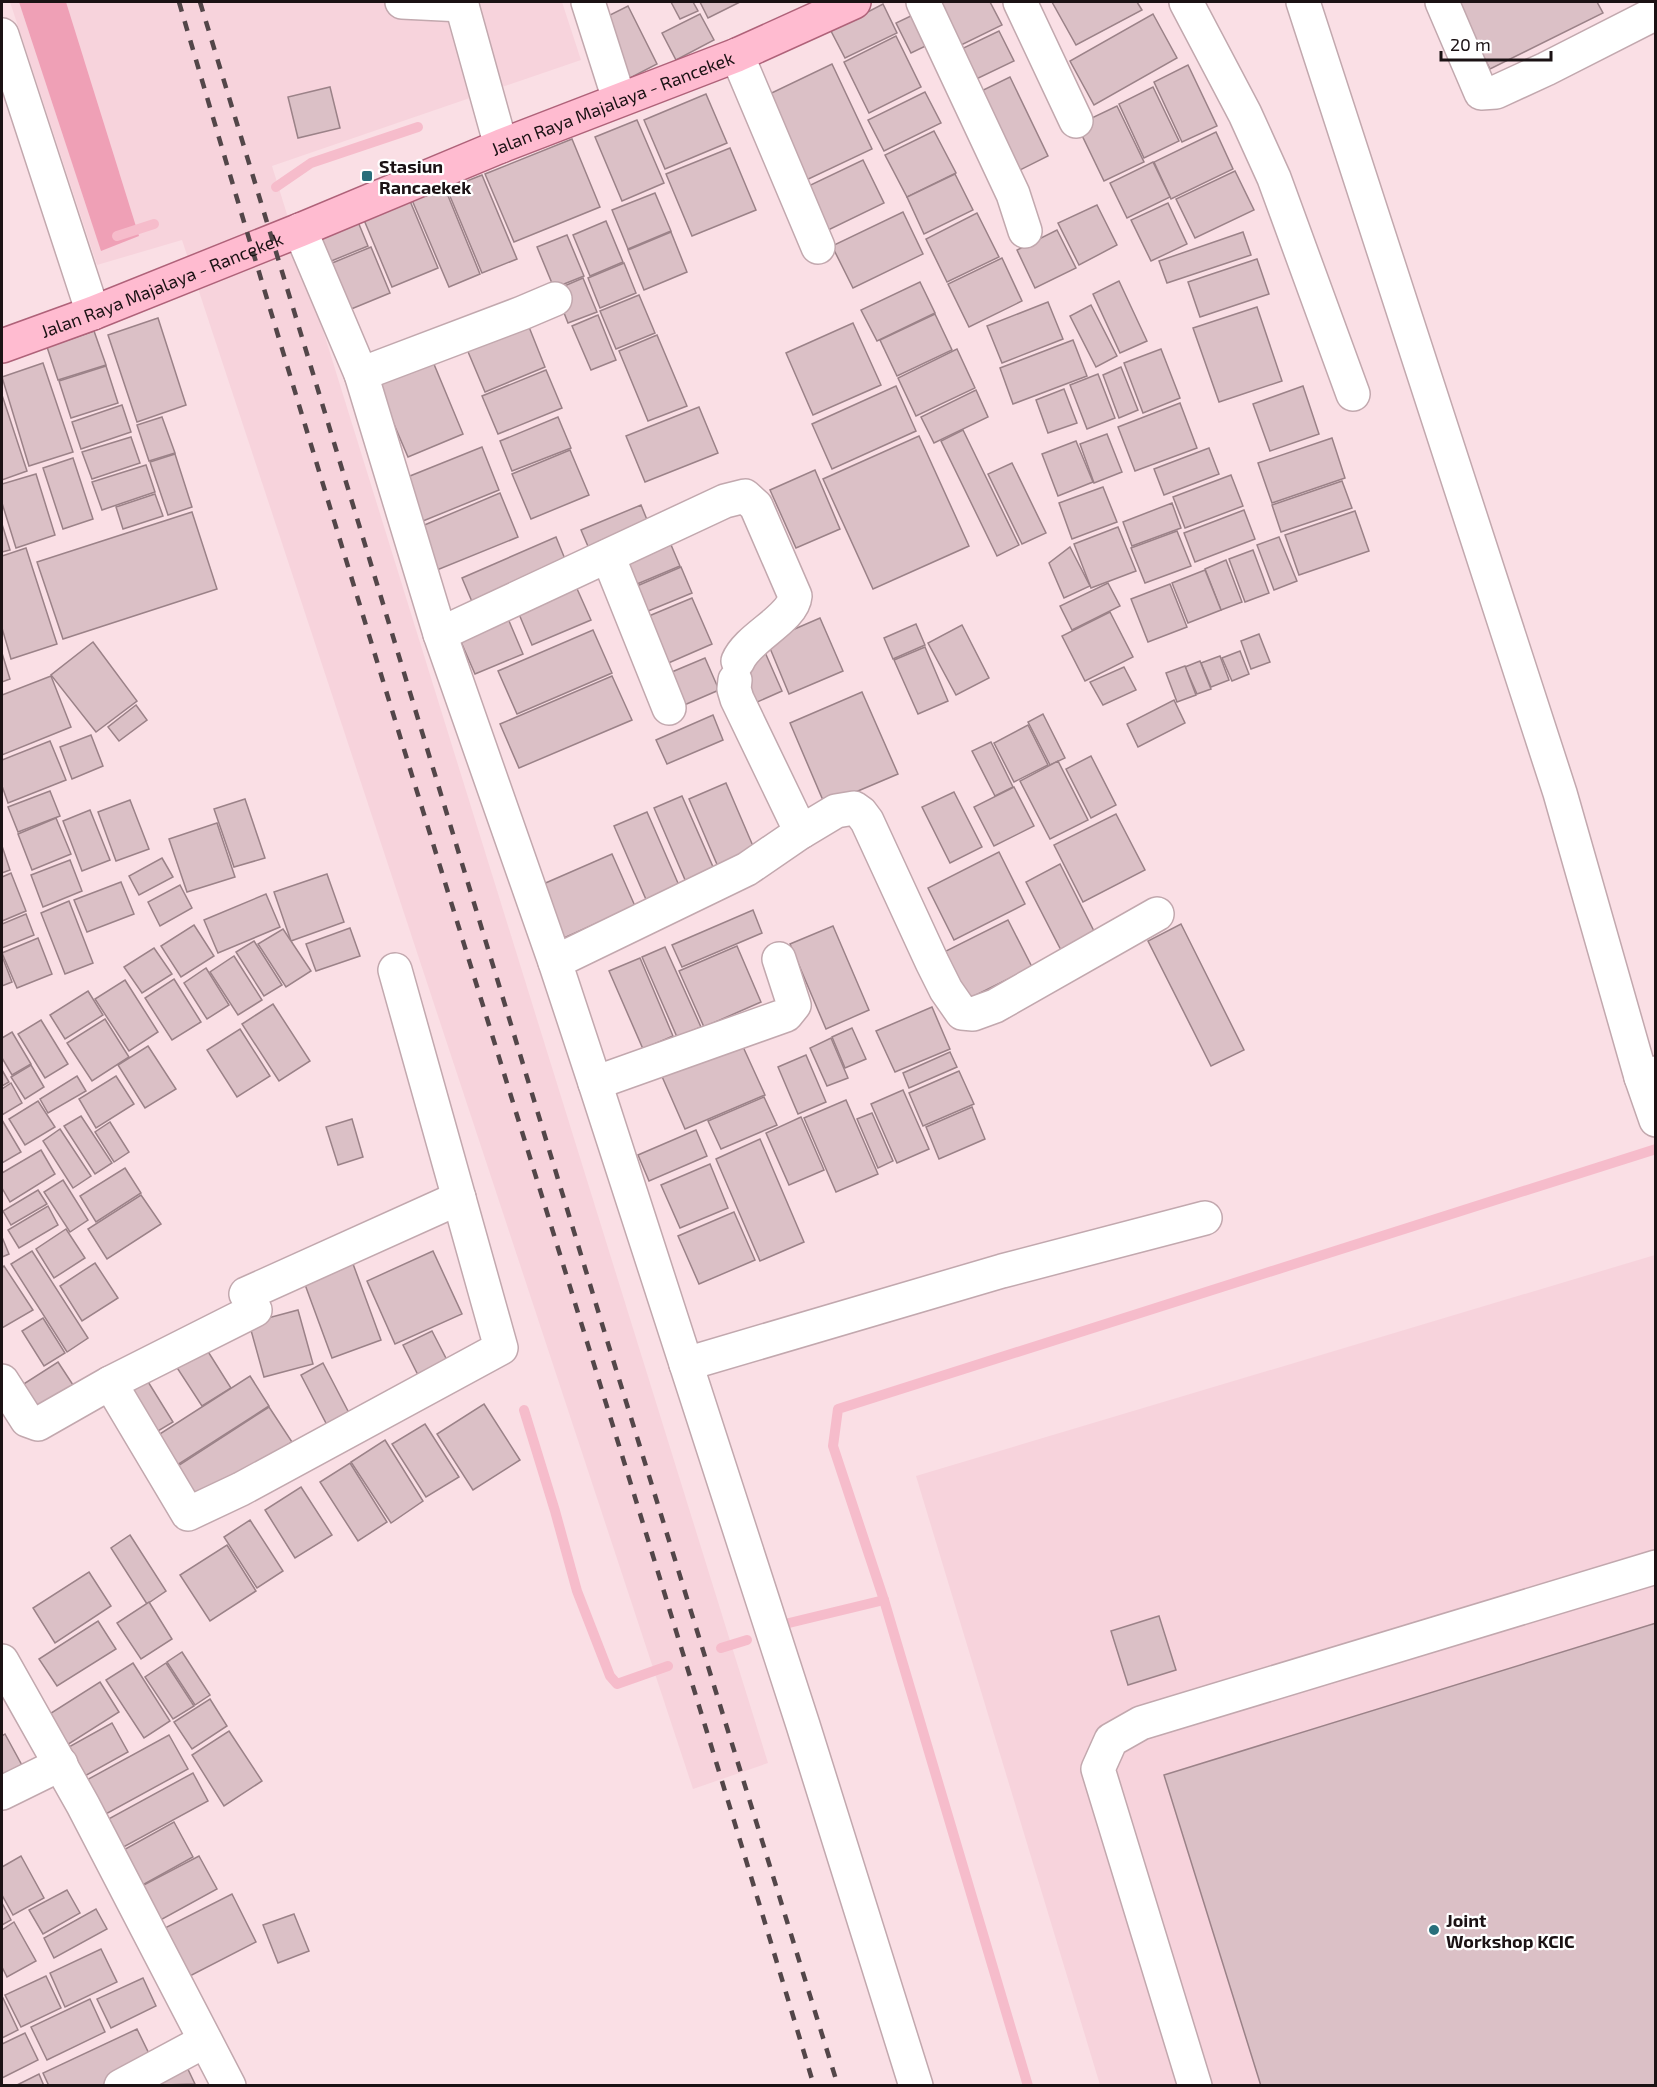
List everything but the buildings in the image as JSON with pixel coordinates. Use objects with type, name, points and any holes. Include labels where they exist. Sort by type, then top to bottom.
[{"type":"main road","name":"Jalan Raya Majalaya - Rancekek","points":[[2,346],[93,313],[501,146],[736,55],[854,2]]},
{"type":"street","points":[[402,2],[461,3],[501,146]]},
{"type":"street","points":[[588,2],[619,99]]},
{"type":"street","points":[[923,2],[1013,194],[1025,231]]},
{"type":"street","points":[[1020,2],[1076,121]]},
{"type":"street","points":[[1186,2],[1245,114],[1274,177],[1353,394]]},
{"type":"street","points":[[1303,2],[1560,793],[1648,1075],[1654,1117]]},
{"type":"street","points":[[1442,2],[1480,93],[1496,92],[1653,22]]},
{"type":"street","points":[[2,34],[93,313]]},
{"type":"street","points":[[736,55],[818,247]]},
{"type":"street","points":[[300,230],[361,374],[440,634],[595,1083],[800,1714],[916,2085]]},
{"type":"street","points":[[361,374],[522,314],[555,299]]},
{"type":"street","points":[[440,634],[725,501],[745,496],[756,506],[795,596],[795,604],[744,650],[736,670],[735,689],[737,699],[801,832]]},
{"type":"street","points":[[608,556],[669,708]]},
{"type":"street","points":[[555,962],[747,869],[836,811],[854,808],[861,813],[946,990],[962,1013],[968,1015],[995,1006],[1157,914]]},
{"type":"street","points":[[595,1083],[786,1015],[795,1005],[779,959]]},
{"type":"street","points":[[110,1383],[188,1514],[241,1489],[501,1348],[395,970]]},
{"type":"street","points":[[2,1381],[27,1419],[38,1424],[110,1383],[255,1310],[246,1294],[459,1198]]},
{"type":"street","points":[[686,1364],[1002,1271],[1205,1218]]},
{"type":"street","points":[[1195,2085],[1098,1769],[1111,1740],[1141,1724],[1656,1567]]},
{"type":"street","points":[[2,1660],[61,1764],[229,2085]]},
{"type":"street","points":[[2,1793],[61,1764]]},
{"type":"street","points":[[120,2085],[206,2041]]},
{"type":"shaded area","points":[[10,2],[562,2],[581,60],[272,166],[768,1763],[693,1789],[182,240],[97,265]]},
{"type":"shaded area","points":[[19,2],[66,2],[139,236],[101,251]]},
{"type":"shaded area","points":[[1655,1255],[1655,2085],[1100,2085],[916,1476]]},
{"type":"waterway","points":[[276,187],[311,163],[418,127]]},
{"type":"waterway","points":[[117,236],[154,224]]},
{"type":"waterway","points":[[1028,2086],[884,1600],[833,1446],[838,1409],[1656,1149]]},
{"type":"waterway","points":[[524,1410],[577,1591],[610,1676],[617,1684],[668,1666]]},
{"type":"waterway","points":[[789,1623],[884,1600]]},
{"type":"waterway","points":[[721,1648],[747,1640]]},
{"type":"railway","points":[[179,2],[335,524],[814,2086]]},
{"type":"railway","points":[[200,2],[606,1337],[838,2086]]},
{"type":"place","name":"Stasiun Rancaekek","points":[[367,176]]},
{"type":"place","name":"Joint Workshop KCIC","points":[[1434,1930]]}]
